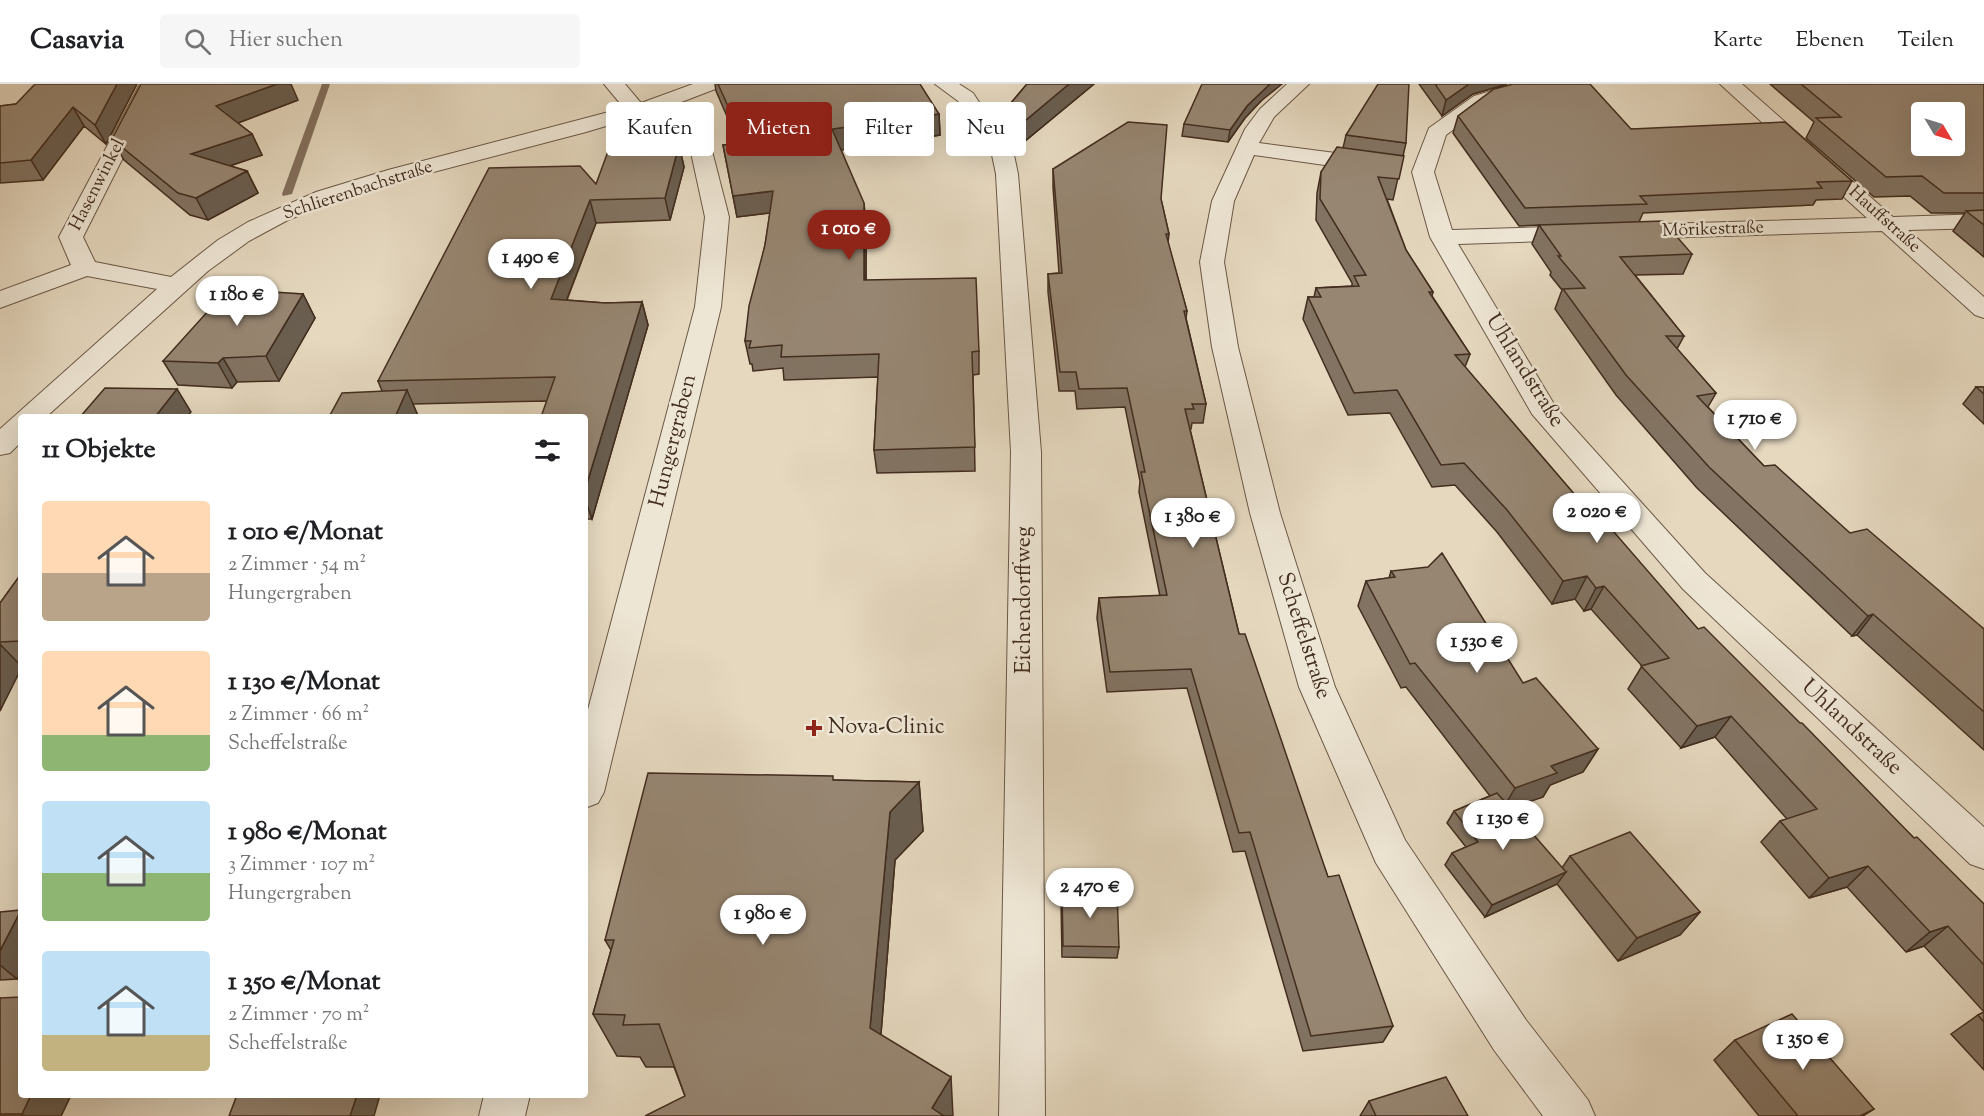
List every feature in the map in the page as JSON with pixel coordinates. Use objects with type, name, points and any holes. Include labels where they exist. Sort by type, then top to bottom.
[{"type":"street","name":"Hasenwinkel","points":[[150,84],[71,237],[85,267],[176,285]]},
{"type":"street","name":"Hungergraben","points":[[614,84],[639,102]]},
{"type":"street","name":"Schlierenbachstraße","points":[[663,102],[711,84]]},
{"type":"street","name":"Scheffelstraße","points":[[1299,84],[1267,113],[1255,129],[1223,201],[1212,262],[1225,347],[1262,502],[1317,687],[1390,851],[1510,1035],[1572,1116]]},
{"type":"street","points":[[1247,148],[1423,172],[1436,132],[1481,100],[1536,84]]},
{"type":"street","name":"Hauffstraße","points":[[1730,84],[1984,310]]},
{"type":"street","name":"Eichendorffweg","points":[[965,88],[1003,154],[1026,452],[1022,1116]]},
{"type":"street","name":"Schlierenbachstraße","points":[[32,414],[207,258],[256,227],[304,204],[392,175],[606,119]]},
{"type":"street","name":"Hungergraben","points":[[588,780],[682,414],[709,296],[717,217],[702,156]]},
{"type":"street","name":"Uhlandstraße","points":[[1423,172],[1443,237],[1546,414],[1694,581],[1984,852]]},
{"type":"street","name":"Mörikestraße","points":[[1443,237],[1984,220]]},
{"type":"street","points":[[0,300],[85,267]]},
{"type":"street","points":[[0,446],[18,428]]},
{"type":"street","points":[[502,1116],[506,1098]]},
{"type":"building","points":[[35,84],[117,84],[95,125],[73,107],[31,160],[0,163],[0,106],[16,104]]},
{"type":"building","points":[[141,84],[277,84],[216,106],[252,134],[191,154],[247,171],[196,198],[178,193],[112,139]]},
{"type":"building","points":[[718,84],[920,84],[931,102],[844,102],[844,127],[832,129],[832,102],[726,102]]},
{"type":"building","points":[[1027,84],[1069,84],[1026,120],[1026,102],[1012,102]]},
{"type":"building","points":[[1202,84],[1270,84],[1247,106],[1230,130],[1184,124]]},
{"type":"building","points":[[1378,84],[1409,84],[1406,143],[1346,135]]},
{"type":"building","points":[[1435,84],[1469,84],[1446,100]]},
{"type":"building","points":[[1513,84],[1590,84],[1631,129],[1785,122],[1852,181],[1817,182],[1822,188],[1640,196],[1647,204],[1525,208],[1458,116],[1494,89]]},
{"type":"building","points":[[1801,84],[1984,84],[1984,193],[1944,193],[1922,176],[1886,177],[1816,118],[1841,117]]},
{"type":"building","points":[[1128,122],[1167,125],[1161,199],[1169,234],[1166,234],[1187,311],[1184,311],[1206,404],[1192,404],[1194,409],[1185,409],[1239,634],[1245,634],[1328,877],[1339,875],[1393,1026],[1311,1036],[1250,832],[1239,833],[1191,669],[1110,672],[1099,598],[1167,595],[1141,472],[1145,472],[1127,388],[1079,389],[1076,372],[1060,372],[1048,274],[1062,273],[1053,169]]},
{"type":"building","points":[[832,129],[864,203],[864,280],[976,278],[979,351],[972,352],[975,447],[874,450],[879,354],[781,357],[782,345],[749,348],[751,341],[745,341],[749,306],[765,245],[773,191],[733,196],[723,145],[726,145],[726,156],[832,156]]},
{"type":"building","points":[[1337,147],[1404,156],[1399,179],[1378,177],[1406,250],[1433,292],[1429,292],[1470,354],[1455,355],[1575,495],[1581,494],[1698,629],[1704,627],[1914,838],[1917,837],[1984,904],[1984,965],[1948,926],[1930,932],[1868,866],[1829,878],[1780,821],[1817,809],[1731,716],[1697,726],[1641,666],[1669,658],[1604,586],[1596,588],[1587,576],[1563,581],[1507,510],[1464,463],[1441,465],[1397,390],[1354,393],[1308,297],[1321,297],[1316,288],[1359,286],[1354,276],[1366,275],[1320,199],[1321,172]]},
{"type":"building","points":[[606,156],[676,156],[665,198],[590,200],[551,299],[605,303],[642,302],[588,480],[588,414],[542,414],[555,377],[378,381],[489,168],[580,166],[596,184]]},
{"type":"building","points":[[1984,210],[1984,225],[1966,211]]},
{"type":"building","points":[[1663,221],[1692,254],[1620,257],[1684,336],[1666,336],[1716,393],[1697,396],[1764,466],[1775,465],[1850,533],[1867,529],[1984,629],[1984,712],[1873,614],[1868,616],[1709,467],[1626,375],[1563,289],[1585,288],[1558,256],[1561,256],[1539,225]]},
{"type":"building","points":[[228,289],[303,294],[266,356],[223,358],[218,363],[163,361]]},
{"type":"building","points":[[1976,387],[1984,387],[1984,394]]},
{"type":"building","points":[[105,388],[177,389],[157,414],[83,414]]},
{"type":"building","points":[[407,390],[396,414],[331,414],[342,393]]},
{"type":"building","points":[[1442,553],[1523,683],[1536,678],[1598,749],[1551,766],[1557,773],[1515,788],[1415,663],[1410,664],[1366,581],[1395,577],[1391,571],[1428,567]]},
{"type":"building","points":[[18,578],[18,641],[0,642],[0,603]]},
{"type":"building","points":[[648,773],[833,776],[833,780],[919,782],[890,812],[870,1028],[951,1077],[932,1108],[944,1116],[645,1116],[685,1096],[659,1024],[623,1025],[625,1015],[593,1014],[614,940],[605,940]]},
{"type":"building","points":[[1497,793],[1566,872],[1492,905],[1452,853],[1478,842],[1454,811]]},
{"type":"building","points":[[1630,832],[1700,912],[1637,938],[1570,856]]},
{"type":"building","points":[[1062,890],[1117,891],[1119,947],[1063,946]]},
{"type":"building","points":[[18,910],[18,916],[0,951],[0,912]]},
{"type":"building","points":[[18,997],[18,1098],[30,1098],[22,1114],[0,1114],[0,998]]},
{"type":"building","points":[[1984,1012],[1984,1022],[1978,1015]]},
{"type":"building","points":[[1792,1014],[1874,1109],[1860,1116],[1798,1116],[1735,1040]]},
{"type":"building","points":[[1446,1077],[1468,1116],[1376,1116],[1369,1101]]},
{"type":"building","points":[[236,1098],[356,1098],[350,1116],[229,1116]]},
{"type":"waterway","points":[[287,194],[326,84]]},
{"type":"place","name":"Nova-Clinic","points":[[814,728]]}]
